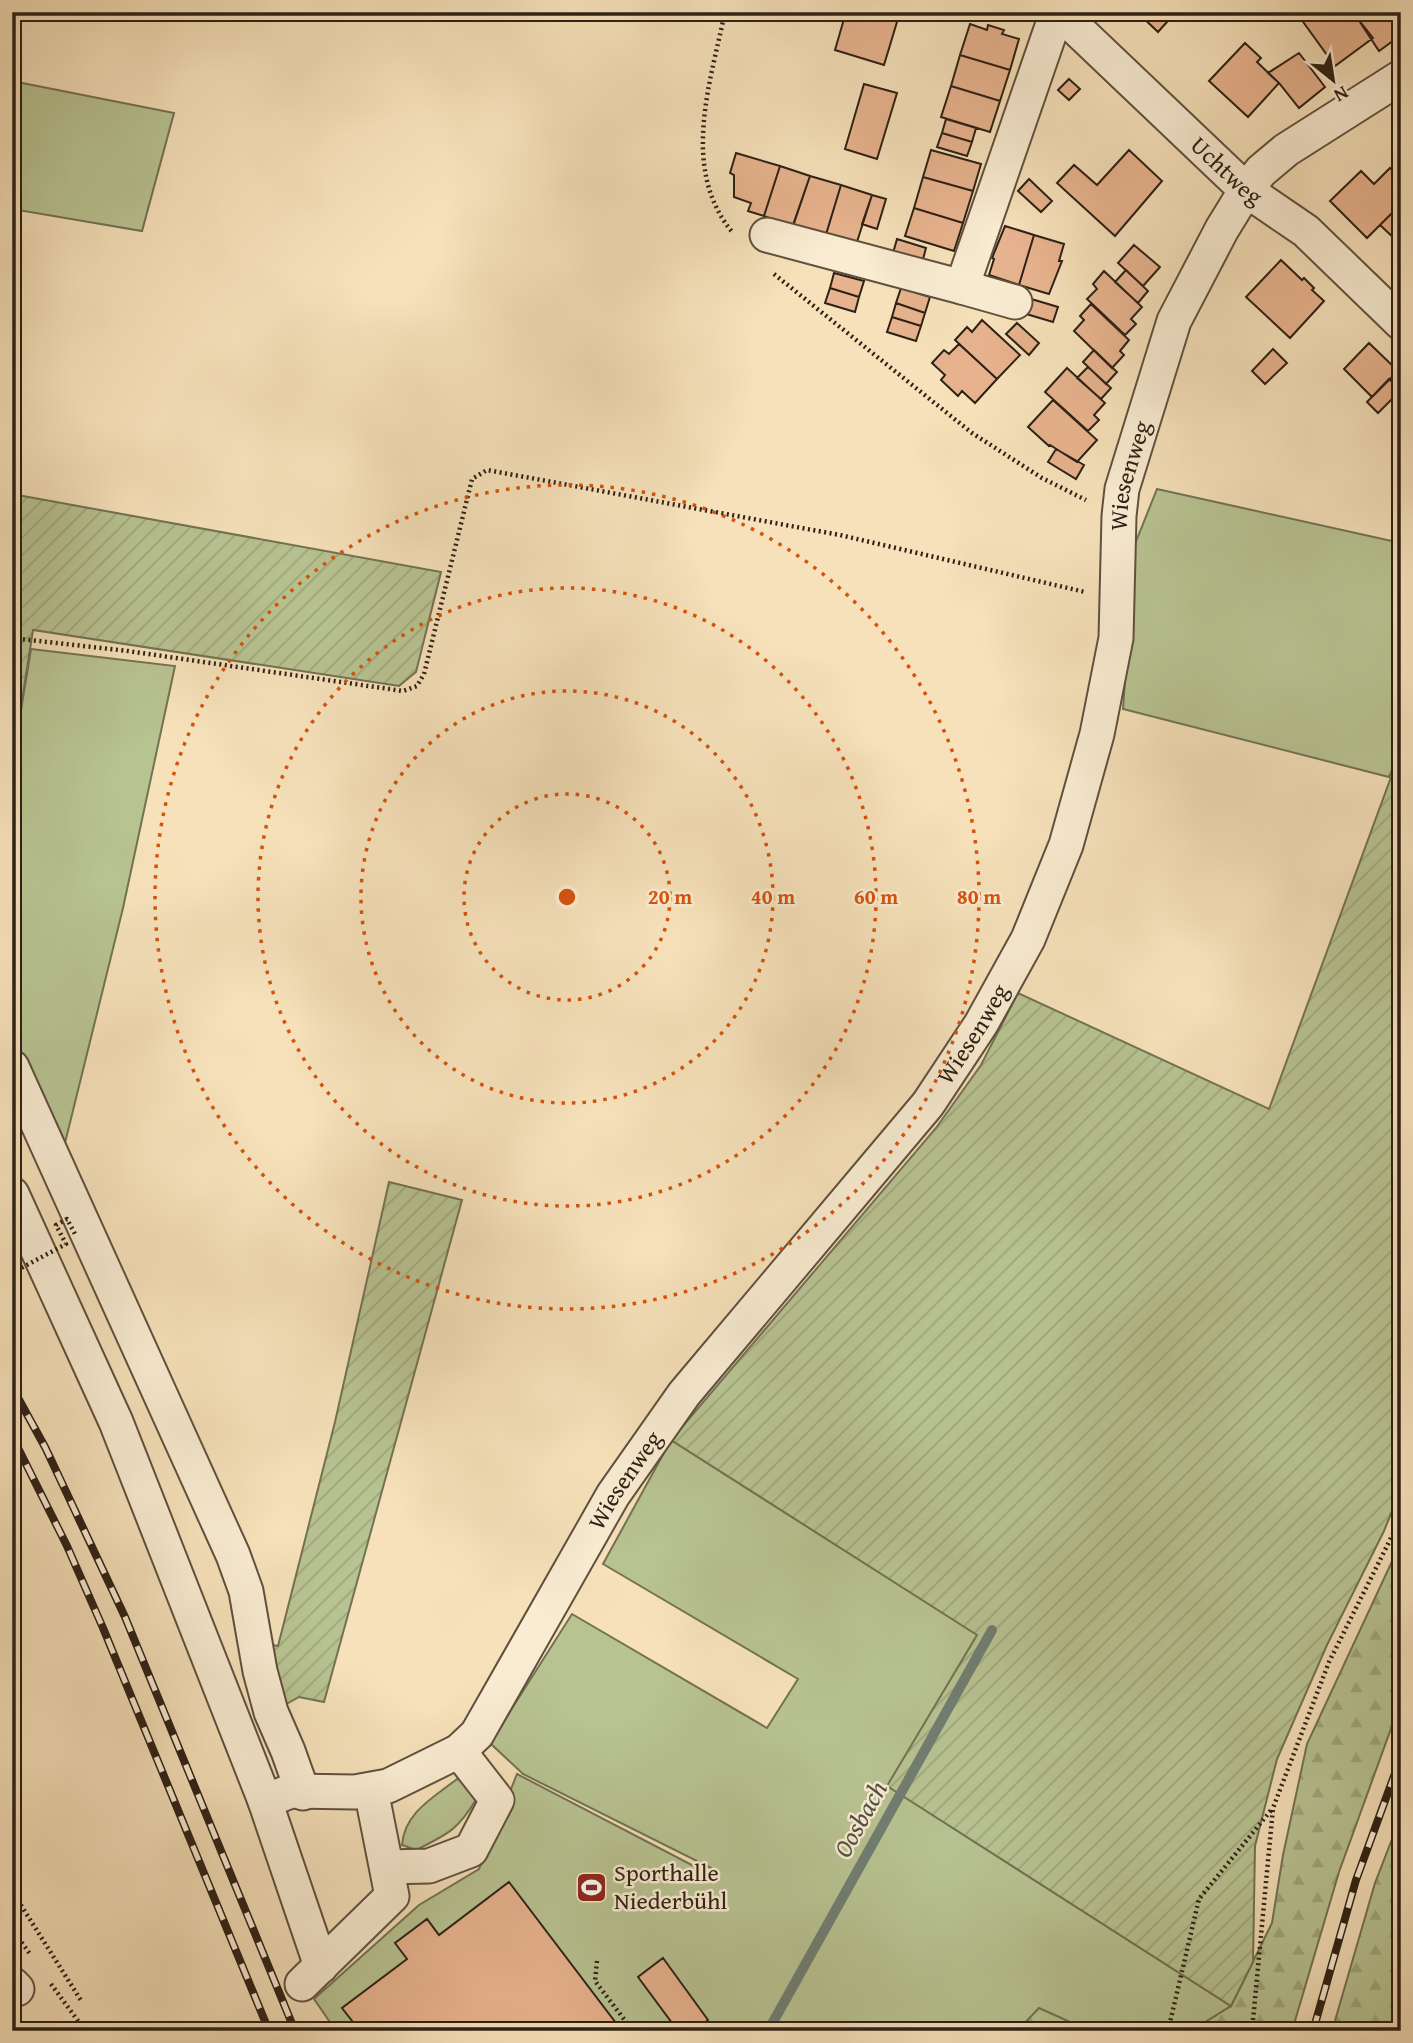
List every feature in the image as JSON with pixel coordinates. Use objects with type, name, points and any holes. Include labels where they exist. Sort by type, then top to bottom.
[{"type":"street","name":"Uchtweg","points":[[962,288],[1058,12],[1246,190],[1306,231],[1401,323]]},
{"type":"street","name":"Wiesenweg","points":[[265,1801],[291,1791],[303,1793],[371,1790],[388,1786],[459,1751],[477,1734],[583,1573],[613,1495],[684,1394],[928,1104],[981,1024],[1028,939],[1066,845],[1097,734],[1116,638],[1122,489],[1174,321],[1222,229],[1261,171],[1286,150],[1401,77]]},
{"type":"street","points":[[754,238],[1015,302]]},
{"type":"street","points":[[12,1067],[233,1555],[246,1591],[271,1712],[303,1793]]},
{"type":"street","points":[[12,1194],[116,1422],[265,1801],[311,1975],[393,1896],[371,1790]]},
{"type":"street","points":[[387,1867],[429,1866],[471,1850],[497,1800],[459,1751]]},
{"type":"path","points":[[725,12],[703,116],[702,150],[709,190],[725,223],[754,238]]},
{"type":"path","points":[[766,268],[972,433],[1042,478],[1119,516]]},
{"type":"path","points":[[12,638],[128,651],[403,691],[417,686],[424,674],[472,479],[487,470],[840,535],[1084,592],[1117,595]]},
{"type":"path","points":[[12,1273],[66,1244],[56,1225],[67,1219],[75,1234]]},
{"type":"path","points":[[1252,2031],[1273,1808],[1329,1662],[1401,1518]]},
{"type":"path","points":[[1168,2031],[1199,1899],[1273,1808]]},
{"type":"path","points":[[12,1891],[82,2002]]},
{"type":"path","points":[[597,1961],[595,1981],[633,2031]]},
{"type":"green space","points":[[12,81],[174,113],[142,231],[12,209]]},
{"type":"green space","points":[[1157,489],[1401,543],[1401,750],[1389,777],[1123,709],[1135,544]]},
{"type":"green space","points":[[12,494],[441,572],[416,672],[399,686],[33,630],[12,765]]},
{"type":"green space","points":[[31,649],[175,666],[123,908],[63,1151],[12,1038],[12,765]]},
{"type":"green space","points":[[1401,750],[1401,1489],[1384,1531],[1327,1645],[1277,1759],[1255,1846],[1253,1962],[1231,2006],[887,1786],[977,1635],[671,1440],[936,1128],[981,1065],[1018,993],[1269,1109]]},
{"type":"green space","points":[[389,1182],[462,1200],[324,1702],[299,1697],[281,1707],[268,1644],[278,1646],[335,1422]]},
{"type":"green space","points":[[671,1440],[978,1635],[888,1786],[1231,2006],[1191,2031],[336,2031],[314,1999],[419,1905],[479,1869],[517,1774],[711,1875],[713,1869],[523,1774],[490,1743],[572,1614],[767,1728],[798,1679],[603,1564]]},
{"type":"green space","points":[[1401,1542],[1401,1701],[1339,1872],[1292,2031],[1191,2031],[1231,2006],[1272,1923],[1283,1855],[1307,1744]]},
{"type":"green space","points":[[457,1779],[471,1784],[477,1798],[464,1817],[444,1835],[416,1850],[402,1845],[408,1824],[414,1815]]},
{"type":"green space","points":[[1401,1816],[1401,2031],[1332,2031],[1375,1883]]},
{"type":"green space","points":[[1039,2008],[1086,2029],[1088,2031],[1020,2031]]},
{"type":"building","points":[[846,12],[900,12],[884,65],[835,50]]},
{"type":"building","points":[[1137,12],[1176,12],[1158,32]]},
{"type":"building","points":[[1296,12],[1361,12],[1364,15],[1358,19],[1373,38],[1335,66]]},
{"type":"building","points":[[1368,12],[1393,12],[1401,22],[1401,35],[1379,51],[1358,19]]},
{"type":"building","points":[[970,24],[987,30],[988,25],[1004,30],[1002,34],[1019,39],[1010,70],[960,55]]},
{"type":"building","points":[[1245,43],[1261,58],[1257,62],[1279,83],[1248,117],[1209,81]]},
{"type":"building","points":[[1299,53],[1325,87],[1299,108],[1268,73]]},
{"type":"building","points":[[960,55],[1010,70],[1000,101],[951,86]]},
{"type":"building","points":[[1069,79],[1080,89],[1069,100],[1058,90]]},
{"type":"building","points":[[864,84],[897,93],[877,159],[845,149]]},
{"type":"building","points":[[951,86],[1000,101],[990,132],[941,117]]},
{"type":"building","points":[[946,119],[976,128],[972,142],[942,133]]},
{"type":"building","points":[[942,133],[972,142],[967,156],[937,147]]},
{"type":"building","points":[[931,150],[981,164],[973,191],[923,177]]},
{"type":"building","points":[[1129,150],[1162,181],[1115,236],[1057,183],[1074,165],[1097,185]]},
{"type":"building","points":[[736,153],[780,166],[764,216],[748,211],[751,203],[734,197],[734,175],[730,173]]},
{"type":"building","points":[[780,166],[810,176],[791,232],[776,227],[778,221],[764,216]]},
{"type":"building","points":[[1390,168],[1401,178],[1401,204],[1367,238],[1330,201],[1361,171],[1374,184]]},
{"type":"building","points":[[810,176],[841,185],[824,241],[793,225]]},
{"type":"building","points":[[923,177],[973,191],[963,223],[914,208]]},
{"type":"building","points":[[1029,179],[1052,201],[1041,212],[1018,191]]},
{"type":"building","points":[[841,185],[872,195],[856,245],[824,241]]},
{"type":"building","points":[[872,195],[886,199],[877,229],[862,224]]},
{"type":"building","points":[[1401,204],[1401,233],[1395,239],[1380,225]]},
{"type":"building","points":[[914,208],[963,223],[954,251],[905,236]]},
{"type":"building","points":[[1005,226],[1034,235],[1019,285],[989,275],[994,259],[992,258]]},
{"type":"building","points":[[1034,235],[1064,244],[1059,261],[1062,261],[1049,294],[1019,285]]},
{"type":"building","points":[[897,239],[926,248],[922,263],[893,253]]},
{"type":"building","points":[[1134,245],[1160,267],[1143,286],[1118,263]]},
{"type":"building","points":[[1281,260],[1302,280],[1304,278],[1324,301],[1290,338],[1246,297]]},
{"type":"building","points":[[1126,270],[1148,291],[1138,303],[1115,282]]},
{"type":"building","points":[[1104,271],[1142,307],[1131,319],[1136,324],[1125,335],[1087,299],[1097,289],[1093,284]]},
{"type":"building","points":[[834,273],[864,281],[859,297],[830,288]]},
{"type":"building","points":[[830,288],[859,297],[855,312],[825,303]]},
{"type":"building","points":[[901,288],[930,297],[925,313],[896,303]]},
{"type":"building","points":[[1028,298],[1058,307],[1053,322],[1023,313]]},
{"type":"building","points":[[896,303],[925,313],[921,326],[892,317]]},
{"type":"building","points":[[1091,304],[1129,340],[1120,351],[1124,355],[1112,368],[1074,331],[1084,320],[1080,316]]},
{"type":"building","points":[[892,317],[921,326],[916,341],[887,332]]},
{"type":"building","points":[[982,320],[1020,355],[997,379],[955,340],[967,327],[972,332]]},
{"type":"building","points":[[1017,323],[1039,343],[1029,355],[1006,334]]},
{"type":"building","points":[[1369,343],[1398,371],[1372,397],[1344,369]]},
{"type":"building","points":[[959,344],[997,379],[975,403],[962,391],[958,396],[941,380],[945,375],[932,363],[944,350],[949,354]]},
{"type":"building","points":[[1273,349],[1287,363],[1265,384],[1252,371]]},
{"type":"building","points":[[1094,350],[1117,372],[1106,384],[1083,362]]},
{"type":"building","points":[[1088,367],[1111,388],[1101,399],[1077,378]]},
{"type":"building","points":[[1067,368],[1105,403],[1094,415],[1099,420],[1088,431],[1045,392]]},
{"type":"building","points":[[1389,379],[1401,390],[1378,413],[1367,402]]},
{"type":"building","points":[[1053,400],[1097,440],[1077,462],[1049,446],[1028,427]]},
{"type":"building","points":[[1056,449],[1084,465],[1076,479],[1048,462]]},
{"type":"building","points":[[509,1882],[622,2031],[360,2031],[342,2008],[407,1959],[395,1943],[427,1919],[439,1935]]},
{"type":"building","points":[[663,1958],[708,2020],[694,2031],[678,2031],[638,1977]]},
{"type":"waterway","name":"Oosbach","points":[[768,2031],[992,1630]]},
{"type":"railway","points":[[12,1387],[45,1447],[125,1617],[295,2031]]},
{"type":"railway","points":[[12,1436],[67,1546],[103,1628],[269,2031]]},
{"type":"railway","points":[[1313,2031],[1356,1880],[1401,1757]]},
{"type":"place","name":"Sporthalle Niederbühl","points":[[591,1887]]}]
